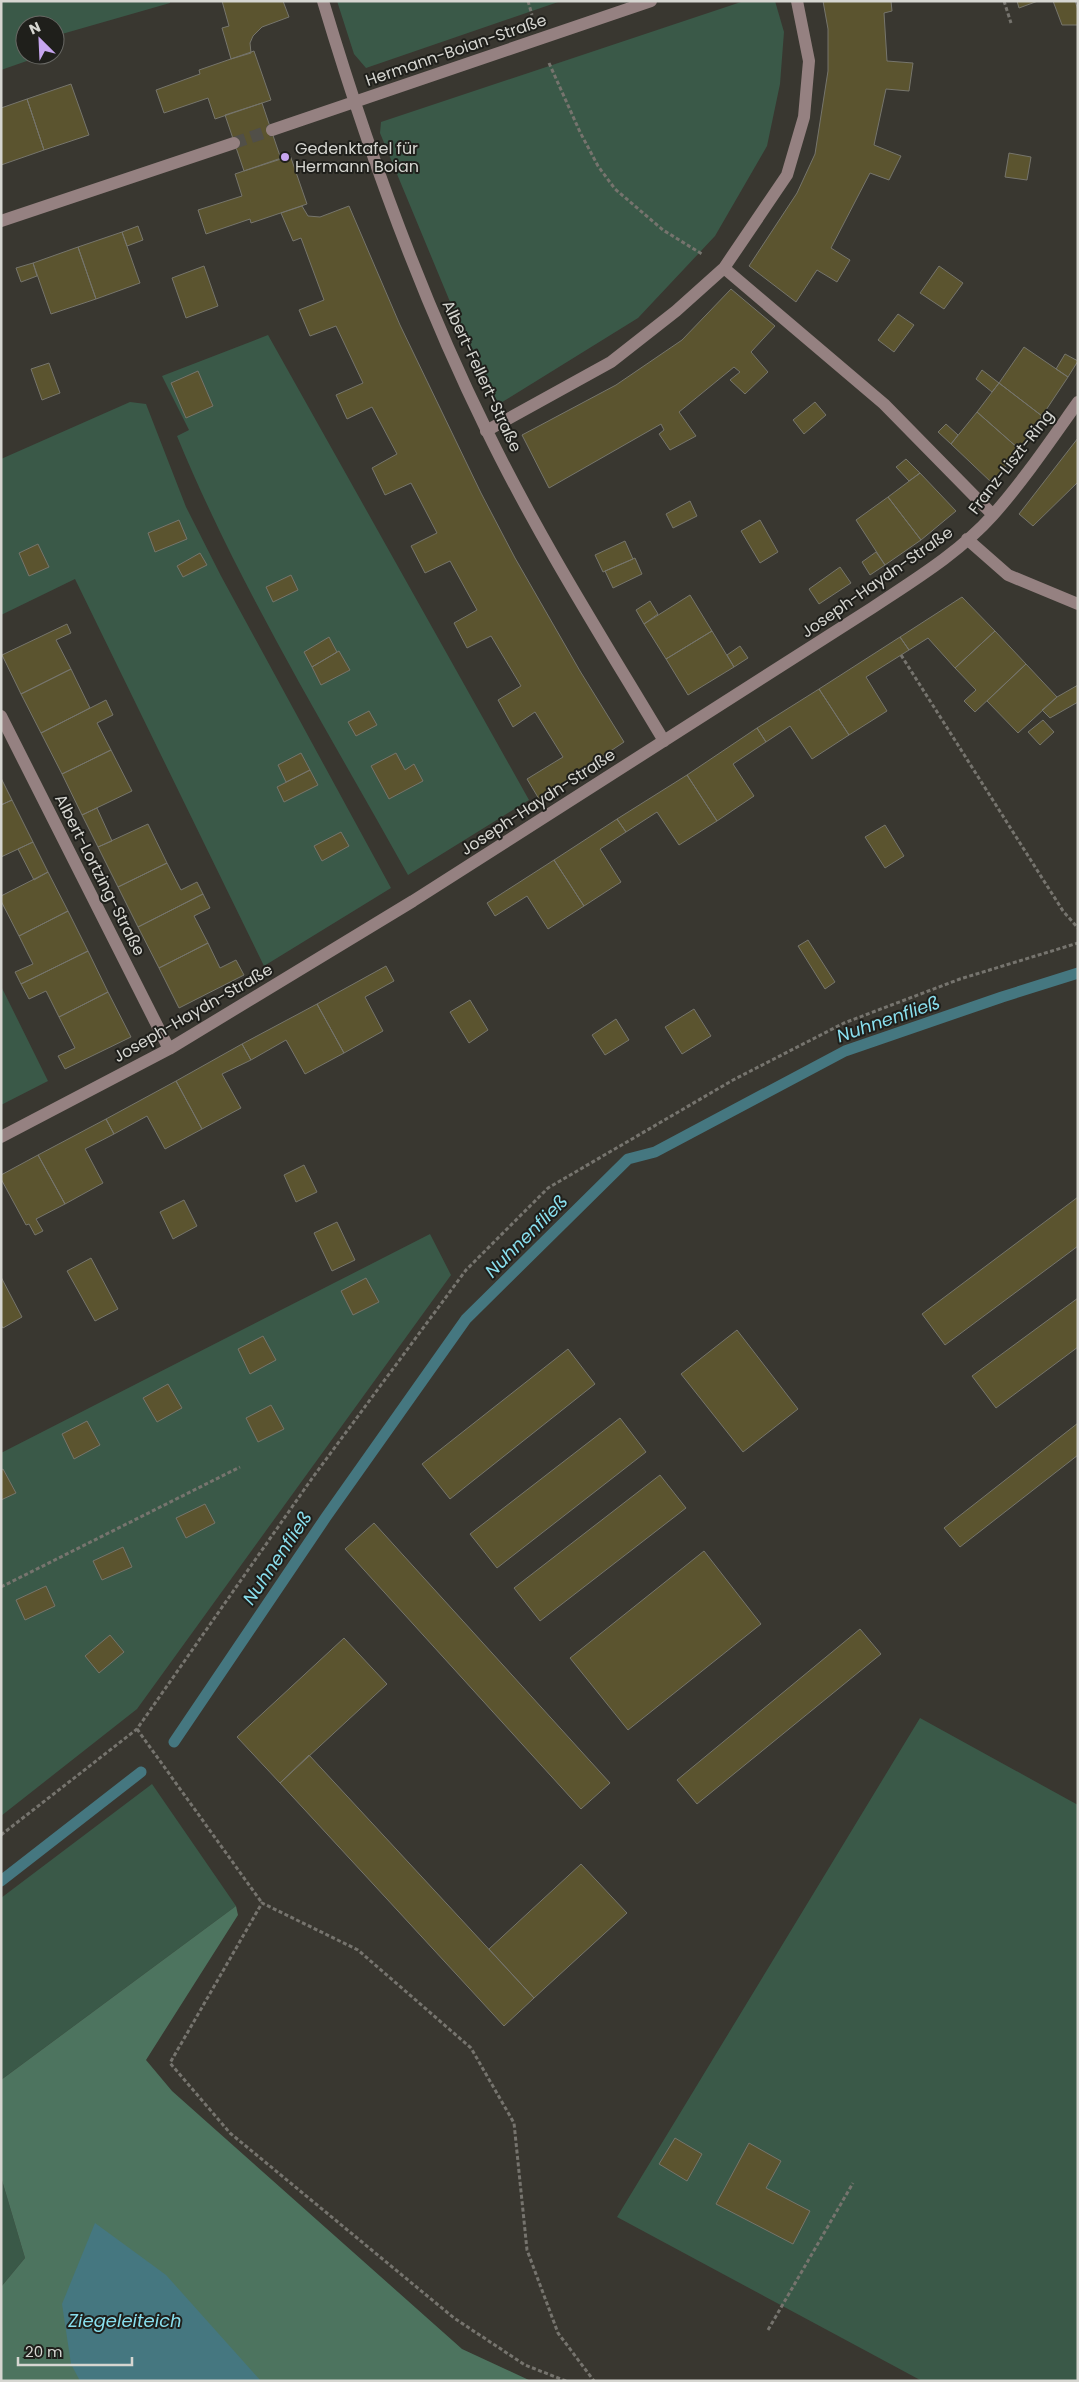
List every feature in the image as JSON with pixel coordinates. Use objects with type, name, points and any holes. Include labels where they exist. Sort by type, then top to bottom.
[{"type":"street","name":"Albert-Fellert-Straße","points":[[323,1],[353,102],[413,265],[486,431],[561,569],[664,741]]},
{"type":"street","name":"Hermann-Boian-Straße","points":[[272,130],[651,1]]},
{"type":"street","points":[[486,431],[610,362],[676,311],[724,268],[787,175],[804,118],[809,61],[796,1]]},
{"type":"street","points":[[1,221],[234,143]]},
{"type":"street","points":[[724,268],[884,404],[992,515]]},
{"type":"street","name":"Franz-Liszt-Ring","points":[[967,539],[992,515],[1044,450],[1078,402]]},
{"type":"street","name":"Joseph-Haydn-Straße","points":[[1,1137],[169,1049],[413,901],[872,608],[931,568],[967,539],[1008,575],[1078,604]]},
{"type":"street","name":"Albert-Lortzing-Straße","points":[[1,716],[169,1049]]},
{"type":"path","points":[[528,1],[538,40],[580,132],[598,166],[615,189],[664,230],[724,268]]},
{"type":"path","points":[[1004,1],[1011,23]]},
{"type":"path","points":[[901,655],[1063,911],[1078,928]]},
{"type":"path","points":[[1,1835],[137,1729],[313,1477],[466,1270],[548,1188],[732,1080],[844,1023],[960,979],[1078,943]]},
{"type":"path","points":[[1,1587],[240,1466]]},
{"type":"path","points":[[137,1729],[262,1903],[358,1950],[471,2048],[514,2123],[527,2250],[558,2333],[594,2381]]},
{"type":"path","points":[[262,1903],[170,2063],[230,2133],[454,2318],[525,2365],[566,2381]]},
{"type":"path","points":[[768,2330],[854,2183]]},
{"type":"green space","points":[[1,1],[170,1],[170,3],[65,33],[65,15],[15,15],[15,65],[1,70]]},
{"type":"green space","points":[[337,1],[561,1],[366,68],[354,54]]},
{"type":"green space","points":[[744,1],[775,1],[784,32],[780,84],[767,146],[715,236],[638,318],[499,404],[487,391],[380,133],[381,122]]},
{"type":"green space","points":[[268,335],[529,800],[408,875],[286,659],[228,549],[177,436],[189,430],[162,376]]},
{"type":"green space","points":[[130,402],[146,404],[186,507],[221,576],[391,888],[264,966],[75,579],[1,615],[1,459]]},
{"type":"green space","points":[[1,986],[48,1081],[1,1105]]},
{"type":"green space","points":[[430,1234],[451,1275],[137,1709],[1,1816],[1,1453]]},
{"type":"green space","points":[[920,1718],[1078,1805],[1078,2381],[922,2381],[617,2217]]},
{"type":"green space","points":[[152,1784],[236,1906],[1,2080],[1,1898]]},
{"type":"green space","points":[[236,1906],[238,1915],[146,2060],[172,2091],[462,2349],[531,2381],[1,2381],[1,2287],[25,2258],[1,2177],[1,2080]]},
{"type":"green space","points":[[1,2177],[25,2258],[1,2287]]},
{"type":"water","name":"Ziegeleiteich","points":[[95,2223],[166,2275],[261,2381],[80,2381],[71,2364],[62,2304]]},
{"type":"building","points":[[222,1],[283,1],[289,17],[262,27],[253,36],[250,43],[251,53],[231,59],[222,28],[229,26]]},
{"type":"building","points":[[823,1],[891,1],[892,11],[884,13],[887,61],[913,63],[909,91],[886,89],[874,145],[901,156],[889,180],[870,173],[831,248],[850,260],[837,282],[817,270],[796,302],[749,266],[797,193],[815,154],[828,71],[828,29]]},
{"type":"building","points":[[1017,1],[1038,1],[1019,8]]},
{"type":"building","points":[[1053,1],[1075,1],[1078,10],[1078,25],[1062,25]]},
{"type":"building","points":[[254,51],[271,100],[215,119],[208,98],[164,113],[156,90],[200,74],[199,70]]},
{"type":"building","points":[[71,84],[89,135],[44,150],[27,99]]},
{"type":"building","points":[[27,99],[44,150],[1,165],[1,108]]},
{"type":"building","points":[[262,103],[281,159],[244,171],[225,115]]},
{"type":"building","points":[[1009,153],[1031,157],[1027,180],[1005,177]]},
{"type":"building","points":[[290,155],[307,204],[251,223],[250,219],[206,234],[198,210],[242,196],[235,174]]},
{"type":"building","points":[[302,206],[308,216],[320,217],[349,206],[400,325],[481,493],[515,558],[580,671],[624,742],[539,799],[527,779],[563,757],[535,712],[513,727],[498,700],[521,686],[491,636],[467,648],[454,623],[477,610],[450,561],[425,573],[411,546],[437,533],[411,483],[385,495],[372,468],[397,454],[372,407],[347,419],[336,395],[363,383],[336,326],[310,336],[299,310],[324,300],[301,238],[293,241],[281,213]]},
{"type":"building","points":[[138,226],[143,240],[127,246],[122,232]]},
{"type":"building","points":[[122,232],[140,283],[96,299],[78,247]]},
{"type":"building","points":[[78,247],[96,299],[51,314],[33,263]]},
{"type":"building","points":[[33,263],[37,276],[21,282],[16,268]]},
{"type":"building","points":[[204,266],[218,306],[186,318],[172,278]]},
{"type":"building","points":[[939,266],[963,283],[944,309],[920,293]]},
{"type":"building","points":[[731,289],[775,326],[751,352],[768,372],[745,394],[730,380],[740,372],[734,367],[679,412],[696,436],[670,450],[659,434],[664,430],[661,424],[549,488],[522,435],[616,385],[682,340]]},
{"type":"building","points":[[898,314],[914,325],[894,352],[878,340]]},
{"type":"building","points":[[1024,347],[1068,377],[1042,416],[999,383]]},
{"type":"building","points":[[1065,354],[1078,361],[1068,377],[1056,369]]},
{"type":"building","points":[[49,363],[60,393],[42,400],[31,369]]},
{"type":"building","points":[[982,370],[999,383],[992,392],[976,379]]},
{"type":"building","points":[[198,371],[213,406],[186,418],[171,383]]},
{"type":"building","points":[[999,383],[1042,416],[1019,449],[977,412]]},
{"type":"building","points":[[815,402],[826,415],[804,434],[793,420]]},
{"type":"building","points":[[977,412],[1019,449],[992,483],[951,444]]},
{"type":"building","points":[[946,424],[958,435],[951,444],[938,432]]},
{"type":"building","points":[[1078,438],[1078,482],[1033,526],[1019,514]]},
{"type":"building","points":[[906,459],[920,473],[909,481],[896,467]]},
{"type":"building","points":[[920,473],[956,511],[921,540],[888,497]]},
{"type":"building","points":[[888,497],[921,540],[885,565],[856,520]]},
{"type":"building","points":[[690,501],[697,516],[673,528],[666,514]]},
{"type":"building","points":[[179,520],[187,539],[155,552],[148,533]]},
{"type":"building","points":[[760,520],[778,552],[760,563],[741,531]]},
{"type":"building","points":[[625,541],[633,559],[603,572],[595,555]]},
{"type":"building","points":[[38,544],[49,567],[29,576],[19,553]]},
{"type":"building","points":[[876,552],[885,565],[870,575],[862,562]]},
{"type":"building","points":[[200,553],[207,565],[183,577],[177,566]]},
{"type":"building","points":[[635,558],[642,574],[613,588],[605,571]]},
{"type":"building","points":[[840,567],[851,583],[819,604],[809,589]]},
{"type":"building","points":[[291,575],[298,590],[273,602],[266,587]]},
{"type":"building","points":[[690,595],[712,631],[666,659],[644,624]]},
{"type":"building","points":[[962,597],[995,631],[955,668],[928,638],[909,650],[900,637]]},
{"type":"building","points":[[650,601],[658,614],[644,624],[636,610]]},
{"type":"building","points":[[67,624],[71,633],[56,640],[71,669],[21,694],[2,655]]},
{"type":"building","points":[[712,631],[734,667],[688,695],[666,659]]},
{"type":"building","points":[[995,631],[1026,664],[975,712],[964,701],[976,690],[955,668]]},
{"type":"building","points":[[329,637],[337,652],[312,667],[304,652]]},
{"type":"building","points":[[900,637],[909,650],[866,677],[887,711],[849,735],[819,689]]},
{"type":"building","points":[[740,646],[748,658],[734,667],[727,655]]},
{"type":"building","points":[[339,651],[350,670],[321,685],[312,667]]},
{"type":"building","points":[[1026,664],[1057,697],[1018,733],[987,701]]},
{"type":"building","points":[[71,669],[90,708],[41,733],[21,694]]},
{"type":"building","points":[[1078,685],[1078,702],[1050,718],[1042,710],[1057,697]]},
{"type":"building","points":[[819,689],[849,735],[812,759],[790,726],[766,742],[757,728]]},
{"type":"building","points":[[106,700],[113,715],[97,723],[111,750],[62,774],[41,733]]},
{"type":"building","points":[[369,711],[377,725],[356,736],[348,722]]},
{"type":"building","points":[[1043,720],[1054,732],[1040,745],[1028,732]]},
{"type":"building","points":[[757,728],[766,742],[733,764],[754,796],[717,821],[687,775]]},
{"type":"building","points":[[111,750],[132,791],[82,815],[62,774]]},
{"type":"building","points":[[301,753],[310,770],[286,782],[278,765]]},
{"type":"building","points":[[396,753],[405,770],[414,764],[423,781],[389,799],[371,766]]},
{"type":"building","points":[[310,770],[318,785],[284,802],[277,787]]},
{"type":"building","points":[[687,775],[717,821],[679,845],[657,812],[626,832],[617,819]]},
{"type":"building","points":[[1,778],[12,800],[1,805]]},
{"type":"building","points":[[12,800],[33,842],[1,857],[1,805]]},
{"type":"building","points":[[97,808],[112,841],[98,847],[82,815]]},
{"type":"building","points":[[617,819],[626,832],[600,849],[621,882],[584,906],[554,860]]},
{"type":"building","points":[[148,824],[167,863],[118,887],[98,847]]},
{"type":"building","points":[[885,825],[904,856],[885,868],[865,837]]},
{"type":"building","points":[[341,832],[349,846],[322,861],[314,846]]},
{"type":"building","points":[[33,842],[48,872],[34,880],[18,849]]},
{"type":"building","points":[[554,860],[584,906],[548,929],[527,896],[495,916],[487,903]]},
{"type":"building","points":[[167,863],[181,890],[197,882],[203,894],[138,927],[118,887]]},
{"type":"building","points":[[48,872],[68,911],[19,936],[1,901],[1,896]]},
{"type":"building","points":[[203,894],[210,908],[194,916],[208,943],[159,968],[138,927]]},
{"type":"building","points":[[68,911],[88,951],[21,984],[15,972],[33,964],[19,936]]},
{"type":"building","points":[[808,940],[835,982],[825,989],[798,946]]},
{"type":"building","points":[[208,943],[220,968],[236,960],[244,975],[179,1008],[159,968]]},
{"type":"building","points":[[88,951],[108,992],[59,1017],[46,991],[29,999],[21,984]]},
{"type":"building","points":[[386,966],[394,981],[365,997],[383,1031],[344,1053],[317,1004]]},
{"type":"building","points":[[108,992],[131,1037],[65,1069],[58,1056],[75,1048],[59,1017]]},
{"type":"building","points":[[470,1000],[488,1030],[469,1043],[450,1012]]},
{"type":"building","points":[[317,1004],[344,1053],[305,1074],[286,1040],[251,1060],[242,1044]]},
{"type":"building","points":[[694,1009],[711,1036],[682,1054],[665,1027]]},
{"type":"building","points":[[616,1019],[629,1040],[605,1055],[592,1035]]},
{"type":"building","points":[[242,1044],[251,1060],[222,1074],[241,1108],[202,1129],[176,1081]]},
{"type":"building","points":[[176,1081],[202,1129],[165,1149],[147,1116],[114,1134],[106,1119]]},
{"type":"building","points":[[106,1119],[114,1134],[85,1149],[103,1183],[65,1204],[38,1155]]},
{"type":"building","points":[[38,1155],[65,1204],[36,1219],[43,1231],[35,1235],[29,1224],[26,1225],[1,1179],[1,1175]]},
{"type":"building","points":[[304,1165],[317,1192],[296,1202],[284,1175]]},
{"type":"building","points":[[1078,1197],[1078,1246],[945,1345],[922,1314]]},
{"type":"building","points":[[184,1200],[197,1226],[173,1239],[160,1212]]},
{"type":"building","points":[[337,1222],[355,1260],[332,1271],[314,1233]]},
{"type":"building","points":[[91,1258],[118,1309],[95,1321],[67,1271]]},
{"type":"building","points":[[1,1277],[22,1317],[3,1328],[1,1325]]},
{"type":"building","points":[[366,1278],[379,1302],[353,1315],[341,1291]]},
{"type":"building","points":[[1078,1298],[1078,1347],[996,1408],[972,1376]]},
{"type":"building","points":[[737,1330],[798,1409],[743,1452],[681,1374]]},
{"type":"building","points":[[263,1336],[276,1360],[250,1374],[238,1349]]},
{"type":"building","points":[[568,1349],[595,1384],[450,1499],[422,1464]]},
{"type":"building","points":[[168,1384],[182,1408],[157,1422],[143,1398]]},
{"type":"building","points":[[271,1405],[284,1429],[258,1442],[246,1418]]},
{"type":"building","points":[[620,1418],[646,1452],[497,1568],[470,1534]]},
{"type":"building","points":[[87,1421],[100,1445],[74,1459],[62,1434]]},
{"type":"building","points":[[1078,1423],[1078,1455],[960,1547],[944,1528]]},
{"type":"building","points":[[3,1469],[16,1493],[1,1500],[1,1470]]},
{"type":"building","points":[[660,1475],[686,1508],[540,1621],[514,1588]]},
{"type":"building","points":[[205,1504],[215,1523],[186,1538],[176,1518]]},
{"type":"building","points":[[374,1523],[610,1783],[581,1809],[345,1549]]},
{"type":"building","points":[[123,1547],[132,1567],[102,1580],[93,1561]]},
{"type":"building","points":[[704,1551],[761,1624],[628,1730],[570,1658]]},
{"type":"building","points":[[46,1586],[55,1606],[25,1620],[16,1600]]},
{"type":"building","points":[[860,1629],[881,1654],[697,1804],[677,1780]]},
{"type":"building","points":[[110,1635],[124,1652],[99,1673],[85,1656]]},
{"type":"building","points":[[344,1638],[387,1684],[280,1783],[237,1737]]},
{"type":"building","points":[[309,1755],[534,1998],[504,2026],[280,1783]]},
{"type":"building","points":[[581,1864],[627,1913],[534,1998],[489,1949]]},
{"type":"building","points":[[675,2138],[702,2154],[687,2181],[659,2164]]},
{"type":"building","points":[[749,2143],[781,2161],[766,2188],[810,2211],[793,2244],[716,2204]]},
{"type":"waterway","name":"Nuhnenfließ","points":[[174,1742],[326,1517],[466,1319],[628,1159],[655,1152],[845,1051],[1078,973]]},
{"type":"waterway","name":"Nuhnenfließ","points":[[1,1881],[141,1772]]},
{"type":"tunnel","points":[[234,143],[272,130]]},
{"type":"place","name":"Gedenktafel für Hermann Boian","points":[[285,157]]}]
